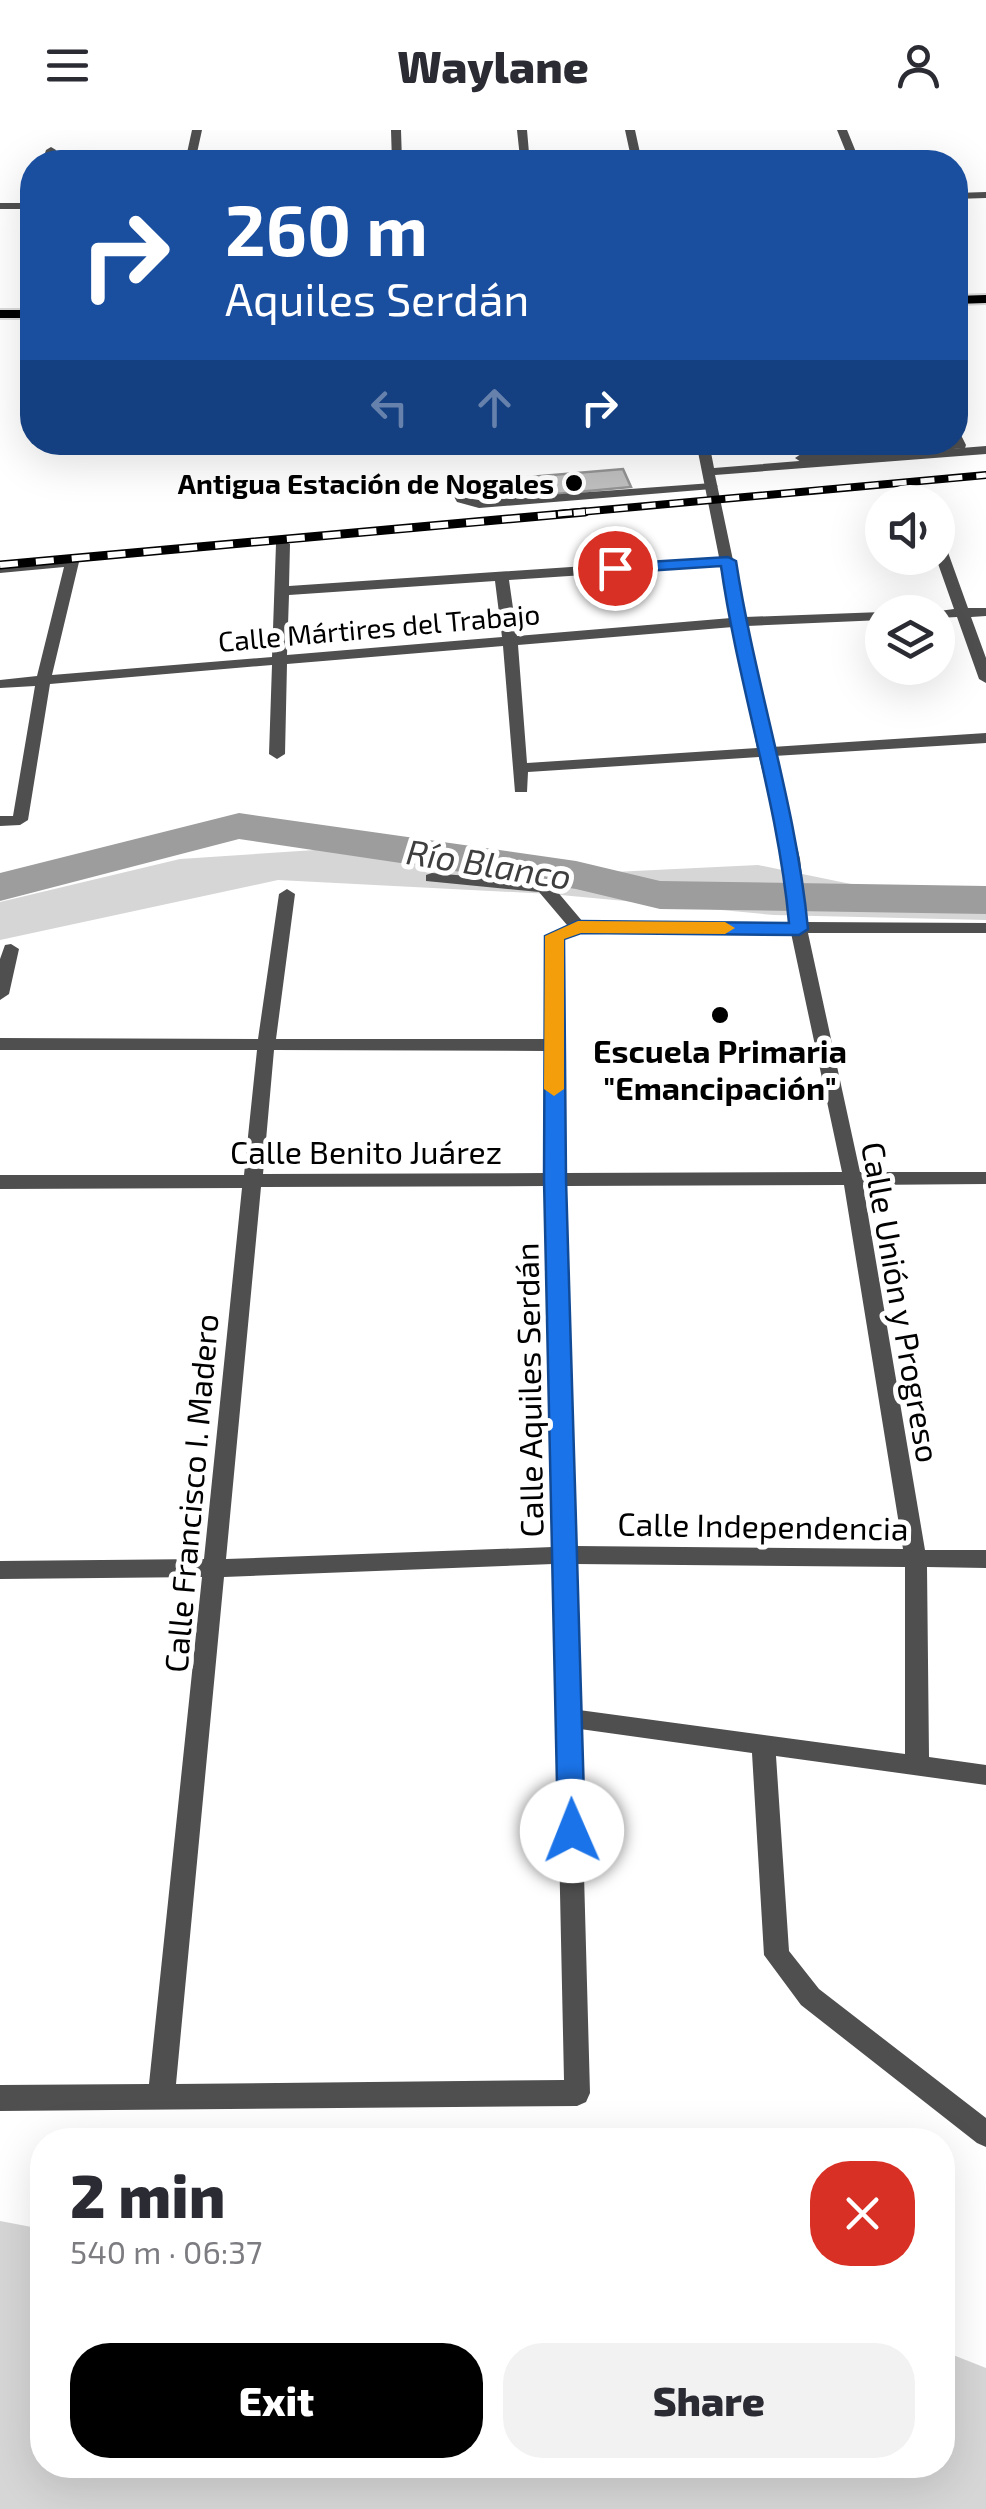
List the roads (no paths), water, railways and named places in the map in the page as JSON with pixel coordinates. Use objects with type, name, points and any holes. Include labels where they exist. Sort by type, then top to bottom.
[{"type":"street","name":"Calle Unión y Progreso","points":[[705,455],[737,622],[792,859],[798,921],[852,1177],[916,1559],[917,1765]]},
{"type":"street","points":[[800,455],[802,462]]},
{"type":"street","points":[[712,484],[802,462],[852,455]]},
{"type":"street","points":[[802,462],[909,455]]},
{"type":"street","points":[[277,754],[283,544]]},
{"type":"street","points":[[284,591],[728,561]]},
{"type":"street","points":[[0,568],[72,562],[43,681],[20,820],[0,822]]},
{"type":"street","points":[[948,575],[986,679]]},
{"type":"street","points":[[501,576],[521,789]]},
{"type":"street","points":[[955,613],[986,612]]},
{"type":"street","name":"Calle Mártires del Trabajo","points":[[0,684],[737,622],[865,617]]},
{"type":"street","points":[[522,768],[986,738]]},
{"type":"street","points":[[432,878],[544,887],[571,929],[798,921],[986,928]]},
{"type":"street","name":"Calle Francisco I. Madero","points":[[161,2098],[217,1568],[266,1045],[287,894]]},
{"type":"street","name":"Calle Aquiles Serdán","points":[[161,2098],[578,2093],[553,1045],[555,936],[571,929]]},
{"type":"street","points":[[0,994],[11,950]]},
{"type":"street","points":[[0,1044],[553,1045]]},
{"type":"street","name":"Calle Benito Juárez","points":[[0,1182],[986,1178]]},
{"type":"street","name":"Calle Independencia","points":[[0,1570],[217,1568],[564,1555],[986,1559]]},
{"type":"street","points":[[569,1718],[986,1775]]},
{"type":"street","points":[[763,1742],[778,1955],[810,1998],[986,2134]]},
{"type":"street","points":[[0,2098],[161,2098]]},
{"type":"lane","points":[[452,484],[461,500],[479,504],[712,484]]},
{"type":"waterway","name":"Río Blanco","points":[[0,887],[239,826],[576,875],[660,895],[986,900]]},
{"type":"railway","points":[[558,514],[986,475]]},
{"type":"railway","points":[[0,565],[585,512]]},
{"type":"place","name":"Antigua Estación de Nogales","points":[[574,483]]},
{"type":"place","name":"Escuela Primaria \"Emancipación\"","points":[[720,1015]]}]
